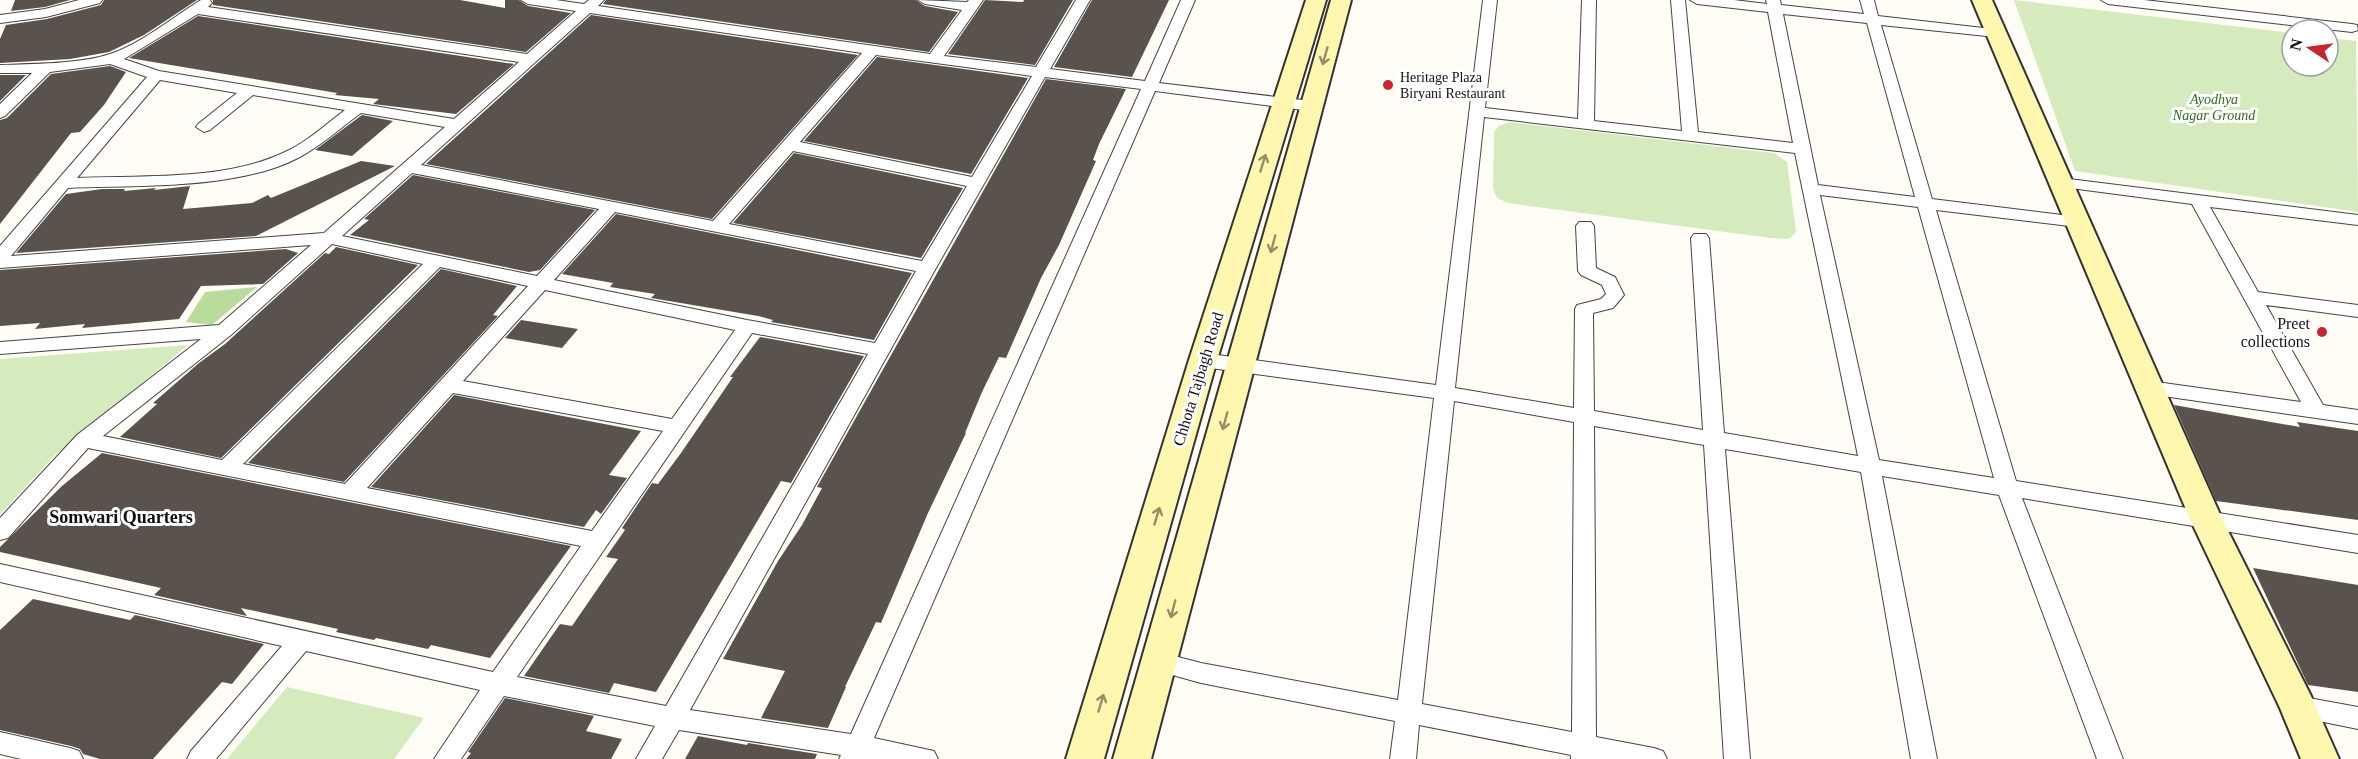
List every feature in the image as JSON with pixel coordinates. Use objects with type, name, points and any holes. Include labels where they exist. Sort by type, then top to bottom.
[{"type":"main road","name":"Chhota Tajbagh Road","points":[[1085,759],[1203,360],[1282,101],[1316,0]]},
{"type":"main road","points":[[1132,759],[1341,0]]},
{"type":"main road","points":[[1982,0],[2206,519],[2298,707],[2320,759]]},
{"type":"street","points":[[0,19],[68,9],[96,0]]},
{"type":"street","points":[[0,69],[45,68],[111,59],[128,52],[210,0]]},
{"type":"street","points":[[528,0],[592,4],[934,59],[1311,106]]},
{"type":"street","points":[[925,0],[974,3]]},
{"type":"street","points":[[649,759],[880,350],[1083,0]]},
{"type":"street","points":[[855,753],[1188,0]]},
{"type":"street","points":[[1403,759],[1490,0]]},
{"type":"street","points":[[1586,124],[1589,0]]},
{"type":"street","points":[[1678,0],[1690,136]]},
{"type":"street","points":[[1697,0],[1869,9],[1996,33]]},
{"type":"street","points":[[2108,0],[2356,30]]},
{"type":"street","points":[[934,59],[974,3]]},
{"type":"street","points":[[0,532],[84,440],[224,331],[592,4]]},
{"type":"street","points":[[1774,4],[1810,189],[1870,466],[1924,759]]},
{"type":"street","points":[[195,9],[530,59]]},
{"type":"street","points":[[1869,9],[2007,488],[2110,759]]},
{"type":"street","points":[[717,227],[873,49]]},
{"type":"street","points":[[111,59],[156,75],[456,124]]},
{"type":"street","points":[[0,113],[45,68]]},
{"type":"street","points":[[0,257],[156,75]]},
{"type":"street","points":[[204,127],[250,90]]},
{"type":"street","points":[[63,183],[211,176],[260,166],[290,156],[358,108]]},
{"type":"street","points":[[1477,112],[1802,148]]},
{"type":"street","points":[[789,145],[978,183]]},
{"type":"street","points":[[407,167],[927,268]]},
{"type":"street","points":[[2061,183],[2358,220]]},
{"type":"street","points":[[1810,189],[2078,222]]},
{"type":"street","points":[[2198,200],[2316,411]]},
{"type":"street","points":[[350,493],[611,206]]},
{"type":"street","points":[[1584,752],[1584,309],[1607,304],[1615,295],[1610,281],[1587,271],[1585,226]]},
{"type":"street","points":[[0,262],[327,238],[747,326],[880,350]]},
{"type":"street","points":[[1700,238],[1737,759]]},
{"type":"street","points":[[226,468],[437,260]]},
{"type":"street","points":[[2252,297],[2358,311]]},
{"type":"street","points":[[447,759],[747,326]]},
{"type":"street","points":[[0,348],[224,331]]},
{"type":"street","points":[[1203,360],[1444,393],[1870,466],[2358,544]]},
{"type":"street","points":[[448,385],[678,427]]},
{"type":"street","points":[[2149,388],[2358,417]]},
{"type":"street","points":[[84,440],[597,541]]},
{"type":"street","points":[[0,573],[498,684],[855,753],[925,759]]},
{"type":"street","points":[[200,759],[302,639]]},
{"type":"street","points":[[1159,662],[1201,673],[1408,712],[1584,752],[1654,759]]},
{"type":"street","points":[[2298,707],[2358,718]]},
{"type":"street","points":[[0,743],[70,759]]},
{"type":"green space","name":"Ayodhya Nagar Ground","points":[[2014,0],[2280,32],[2280,78],[2340,78],[2340,39],[2356,41],[2358,212],[2075,171]]},
{"type":"green space","points":[[1510,122],[1774,153],[1787,162],[1796,232],[1789,239],[1771,238],[1508,203],[1497,198],[1493,189],[1494,132],[1499,126]]},
{"type":"green space","points":[[257,287],[212,325],[186,322],[205,292]]},
{"type":"green space","points":[[188,345],[54,456],[0,514],[0,359]]},
{"type":"green space","points":[[287,687],[424,718],[394,759],[227,759]]},
{"type":"building","points":[[15,0],[70,0],[45,7],[11,11]]},
{"type":"building","points":[[104,0],[197,0],[144,35],[109,52],[70,59],[0,63],[0,39],[6,25],[47,19],[101,5]]},
{"type":"building","points":[[213,0],[460,0],[505,8],[505,0],[519,0],[528,6],[571,13],[526,52],[213,5]]},
{"type":"building","points":[[606,0],[916,0],[925,6],[958,12],[929,52],[603,4]]},
{"type":"building","points":[[985,0],[1023,2],[1024,0],[1073,0],[1035,65],[948,54]]},
{"type":"building","points":[[1092,0],[1169,0],[1132,77],[1054,67]]},
{"type":"building","points":[[591,15],[858,55],[712,219],[426,164]]},
{"type":"building","points":[[198,16],[514,64],[456,114],[373,104],[379,99],[335,95],[337,93],[129,58]]},
{"type":"building","points":[[877,57],[1028,78],[971,174],[804,141]]},
{"type":"building","points":[[110,66],[126,72],[104,105],[80,132],[71,133],[0,224],[0,120],[7,118],[51,74]]},
{"type":"building","points":[[0,75],[26,75],[0,101]]},
{"type":"building","points":[[1046,79],[1126,89],[1099,144],[1093,160],[1096,161],[1059,245],[1041,278],[1006,358],[999,357],[982,392],[881,623],[876,622],[828,728],[761,718],[785,671],[723,659],[778,561],[802,525],[822,488],[817,487]]},
{"type":"building","points":[[362,115],[393,121],[352,156],[315,150]]},
{"type":"building","points":[[794,153],[963,188],[921,258],[733,223]]},
{"type":"building","points":[[361,161],[395,166],[256,236],[16,253],[66,194],[102,189],[125,189],[124,191],[156,188],[154,190],[190,186],[183,209],[252,203],[268,195],[271,198]]},
{"type":"building","points":[[413,175],[595,210],[540,270],[529,272],[350,235],[369,220],[364,219]]},
{"type":"building","points":[[616,214],[912,273],[874,340],[771,322],[773,320],[758,316],[651,298],[655,294],[610,287],[613,283],[562,274]]},
{"type":"building","points":[[336,247],[418,265],[221,458],[120,437],[157,404],[153,403],[225,344],[325,253],[329,254]]},
{"type":"building","points":[[286,249],[298,253],[263,284],[201,286],[179,319],[82,328],[85,324],[35,329],[40,323],[0,326],[0,270]]},
{"type":"building","points":[[441,269],[517,286],[493,315],[498,316],[344,482],[248,463]]},
{"type":"building","points":[[521,320],[578,329],[562,348],[505,338]]},
{"type":"building","points":[[760,337],[864,356],[791,483],[781,481],[656,692],[614,683],[609,693],[524,676],[560,624],[572,626],[618,559],[606,557],[625,530],[622,528],[652,483],[658,484],[681,453],[733,377],[730,377]]},
{"type":"building","points":[[454,395],[641,431],[609,475],[627,478],[601,514],[596,510],[584,527],[371,487]]},
{"type":"building","points":[[2174,405],[2300,427],[2297,422],[2358,431],[2358,520],[2216,501]]},
{"type":"building","points":[[102,453],[571,546],[490,658],[431,645],[428,649],[376,638],[374,640],[336,632],[338,629],[241,608],[247,616],[154,595],[161,588],[0,552],[0,547],[62,486]]},
{"type":"building","points":[[2253,568],[2358,585],[2358,692],[2308,685]]},
{"type":"building","points":[[33,599],[130,620],[135,615],[264,644],[232,684],[222,682],[153,759],[100,759],[83,754],[80,749],[71,746],[0,730],[0,630]]},
{"type":"building","points":[[505,698],[594,716],[586,731],[622,739],[611,759],[466,759],[471,753],[468,752]]},
{"type":"building","points":[[698,736],[817,754],[815,759],[685,759]]},
{"type":"place","name":"Heritage Plaza Biryani Restaurant","points":[[1388,85]]},
{"type":"place","name":"Preet collections","points":[[2322,332]]},
{"type":"district","name":"Somwari Quarters","points":[[121,517]]}]
